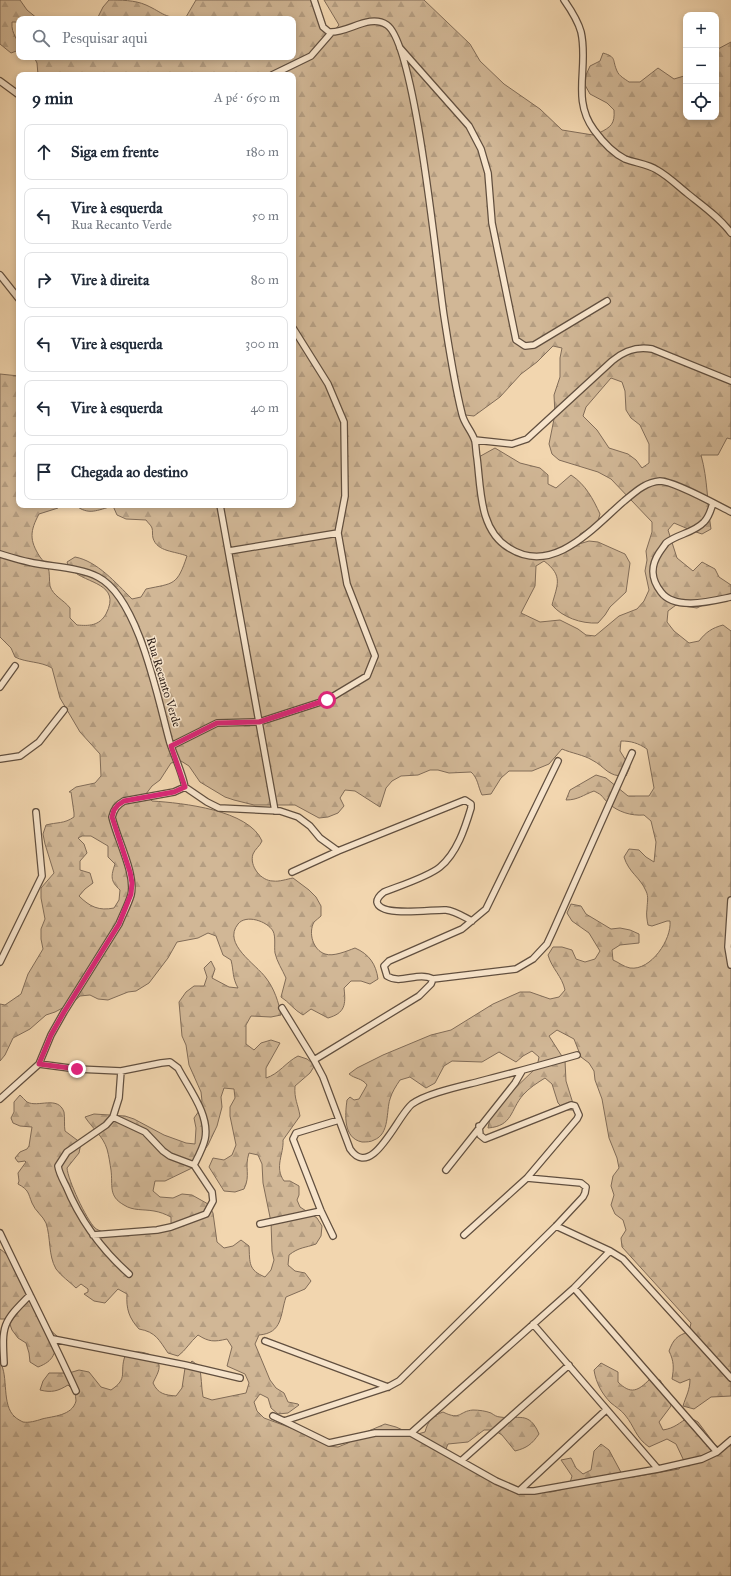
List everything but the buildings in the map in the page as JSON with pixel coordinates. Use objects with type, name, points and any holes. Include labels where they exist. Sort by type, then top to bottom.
[{"type":"street","points":[[314,0],[323,27],[326,31],[331,33]]},
{"type":"street","points":[[564,0],[574,16],[581,33],[583,54],[581,83],[583,106],[587,119],[594,130],[614,152],[625,159],[656,168],[707,210],[731,233]]},
{"type":"street","points":[[278,72],[311,56],[331,33],[357,25],[379,22],[390,28],[399,46],[411,86],[422,150],[444,316],[462,416],[475,440],[483,510],[495,538],[518,553],[542,556],[553,555],[577,542],[635,492],[650,483],[658,481],[672,484],[731,512]]},
{"type":"street","points":[[399,46],[469,126],[481,149],[488,173],[492,223],[516,340],[525,346],[534,345],[607,301]]},
{"type":"street","points":[[0,81],[16,93]]},
{"type":"street","points":[[0,275],[16,295]]},
{"type":"street","points":[[171,746],[217,723],[259,722],[327,700],[367,676],[375,656],[347,584],[338,534],[345,496],[344,422],[328,384],[296,333]]},
{"type":"street","points":[[475,440],[512,444],[527,439],[622,353],[635,348],[652,349],[731,381]]},
{"type":"street","points":[[714,503],[709,515],[703,523],[666,544],[656,558],[652,573],[653,579],[663,595],[680,602],[696,604],[731,597]]},
{"type":"street","points":[[221,508],[275,811]]},
{"type":"street","points":[[229,551],[338,534]]},
{"type":"street","name":"Rua Recanto Verde","points":[[0,554],[29,562],[88,573],[108,583],[115,590],[126,606],[148,660],[171,746],[185,787]]},
{"type":"street","points":[[0,687],[15,666]]},
{"type":"street","points":[[0,760],[20,756],[29,750],[39,742],[64,710]]},
{"type":"street","points":[[558,761],[486,909],[462,929],[389,961],[384,966],[386,976],[395,980],[423,976],[433,978],[516,969],[530,962],[547,944],[632,753]]},
{"type":"street","points":[[0,1099],[39,1064],[51,1035],[64,1012],[119,924],[131,894],[132,883],[130,872],[112,817],[114,810],[118,805],[124,801],[174,792],[185,787],[207,802],[219,808],[275,811],[298,817],[310,826],[320,838],[338,851]]},
{"type":"street","points":[[292,872],[338,851],[462,800],[470,802],[471,808],[464,828],[448,860],[439,868],[429,873],[384,892],[377,901],[379,906],[385,910],[417,912],[445,910],[454,912],[472,921]]},
{"type":"street","points":[[0,962],[2,952],[42,876],[36,812]]},
{"type":"street","points":[[731,900],[728,948],[731,965]]},
{"type":"street","points":[[314,1060],[419,996],[431,984],[433,978]]},
{"type":"street","points":[[282,1008],[323,1077],[350,1150],[353,1154],[361,1158],[372,1156],[387,1138],[403,1114],[411,1105],[420,1100],[457,1087],[577,1056]]},
{"type":"street","points":[[39,1064],[77,1069],[121,1071],[161,1062],[170,1062],[178,1068],[199,1105],[205,1126],[205,1139],[194,1165]]},
{"type":"street","points":[[121,1071],[119,1098],[113,1117],[106,1125],[67,1152],[58,1166],[74,1205],[93,1235],[106,1252],[129,1274]]},
{"type":"street","points":[[446,1170],[479,1126],[515,1083],[522,1071]]},
{"type":"street","points":[[464,1235],[527,1178],[578,1117],[578,1112],[575,1106],[571,1105],[485,1139],[480,1135],[479,1126]]},
{"type":"street","points":[[93,1235],[158,1230],[172,1227],[206,1214],[212,1201],[212,1192],[194,1165],[170,1156],[163,1151],[145,1132],[113,1117]]},
{"type":"street","points":[[333,1236],[321,1212],[296,1147],[294,1136],[296,1133],[339,1120]]},
{"type":"street","points":[[284,1420],[388,1387],[406,1375],[556,1226],[586,1193],[586,1188],[581,1183],[527,1178]]},
{"type":"street","points":[[260,1224],[321,1212]]},
{"type":"street","points":[[556,1226],[610,1251],[623,1259],[731,1378]]},
{"type":"street","points":[[0,1233],[53,1339],[76,1392]]},
{"type":"street","points":[[411,1433],[574,1288],[610,1251]]},
{"type":"street","points":[[574,1288],[717,1452]]},
{"type":"street","points":[[4,1363],[3,1330],[9,1317],[30,1295]]},
{"type":"street","points":[[533,1324],[658,1469]]},
{"type":"street","points":[[53,1339],[185,1364],[240,1378]]},
{"type":"street","points":[[265,1341],[388,1387]]},
{"type":"street","points":[[461,1461],[568,1365]]},
{"type":"street","points":[[519,1491],[606,1410]]},
{"type":"street","points":[[273,1416],[329,1443],[375,1433],[411,1433],[496,1481],[519,1491],[547,1489],[658,1469],[702,1459],[717,1452],[731,1440]]},
{"type":"green space","points":[[0,0],[20,0],[27,10],[34,16],[16,16],[16,22],[12,22],[12,27],[16,37],[16,51],[11,53],[0,44]]},
{"type":"green space","points":[[109,0],[123,0],[142,3],[168,16],[98,16]]},
{"type":"green space","points":[[196,0],[314,0],[324,27],[333,32],[339,25],[324,0],[424,0],[470,44],[480,61],[504,84],[540,109],[562,130],[593,135],[595,132],[599,133],[607,129],[614,119],[614,110],[607,103],[590,94],[585,85],[586,75],[590,66],[600,61],[603,53],[607,54],[613,59],[618,73],[629,82],[640,82],[658,68],[674,79],[683,76],[683,120],[719,120],[719,48],[731,42],[731,439],[727,438],[718,455],[701,455],[705,474],[711,529],[702,534],[674,523],[668,530],[677,558],[693,571],[702,562],[715,569],[719,577],[731,585],[731,599],[707,603],[697,608],[676,605],[668,611],[667,622],[674,631],[689,643],[699,641],[710,631],[723,625],[731,631],[731,1396],[711,1397],[694,1409],[683,1406],[689,1390],[690,1379],[680,1383],[672,1379],[673,1365],[669,1351],[676,1338],[689,1332],[691,1323],[622,1247],[621,1238],[626,1230],[623,1220],[615,1214],[611,1205],[614,1195],[611,1186],[613,1176],[619,1168],[617,1158],[609,1138],[602,1099],[595,1080],[594,1071],[589,1063],[581,1057],[574,1039],[557,1030],[549,1036],[565,1061],[566,1081],[575,1110],[565,1110],[558,1103],[552,1084],[545,1078],[530,1088],[523,1095],[507,1121],[496,1127],[488,1128],[490,1118],[508,1095],[537,1067],[539,1057],[532,1051],[516,1062],[499,1052],[482,1062],[452,1061],[444,1066],[435,1083],[426,1088],[410,1077],[400,1080],[390,1099],[383,1133],[373,1141],[362,1142],[351,1136],[348,1131],[346,1119],[347,1100],[350,1097],[354,1100],[359,1099],[367,1085],[363,1081],[349,1074],[357,1068],[383,1055],[431,1035],[451,1030],[493,1004],[520,992],[530,992],[550,999],[559,997],[565,990],[564,985],[548,955],[553,947],[562,947],[572,950],[576,959],[585,962],[595,959],[600,951],[589,933],[572,921],[567,913],[571,904],[581,906],[586,914],[611,929],[620,928],[639,934],[639,943],[620,945],[612,950],[613,960],[623,966],[638,968],[652,959],[659,952],[668,936],[670,921],[652,926],[648,925],[647,893],[644,886],[629,867],[624,857],[629,849],[639,850],[654,862],[656,842],[651,821],[644,815],[634,815],[616,809],[601,795],[594,791],[577,798],[566,800],[570,790],[596,775],[606,778],[628,796],[649,796],[654,788],[647,749],[641,745],[628,741],[621,741],[620,751],[630,767],[626,776],[620,776],[607,771],[589,758],[562,749],[549,764],[532,771],[509,771],[501,778],[491,794],[482,795],[477,780],[471,772],[449,773],[438,770],[430,770],[418,775],[401,776],[392,781],[386,788],[380,807],[355,791],[345,790],[340,798],[344,806],[338,813],[328,817],[319,818],[295,805],[254,805],[225,797],[200,782],[189,766],[181,761],[171,763],[160,780],[152,786],[146,794],[152,801],[197,806],[230,815],[244,822],[255,830],[262,841],[254,852],[252,859],[254,868],[260,876],[275,881],[293,878],[316,897],[321,906],[321,916],[312,926],[313,941],[317,949],[328,955],[355,948],[360,950],[368,956],[374,964],[378,979],[370,984],[361,981],[351,981],[344,988],[345,999],[343,1008],[334,1016],[328,1018],[311,1009],[303,1015],[281,997],[286,978],[276,956],[274,933],[270,927],[256,920],[246,919],[238,924],[234,931],[234,939],[237,946],[269,982],[276,996],[280,1010],[281,1015],[271,1017],[251,1016],[246,1025],[246,1044],[254,1050],[261,1043],[271,1040],[280,1043],[266,1068],[266,1078],[275,1074],[298,1056],[307,1059],[315,1065],[310,1073],[295,1086],[300,1116],[283,1140],[280,1171],[284,1181],[290,1181],[299,1186],[299,1195],[297,1200],[300,1207],[317,1218],[322,1226],[321,1236],[316,1244],[299,1249],[289,1255],[288,1265],[295,1271],[305,1273],[311,1281],[305,1289],[286,1297],[277,1327],[267,1334],[259,1335],[255,1344],[270,1380],[276,1388],[284,1393],[288,1402],[299,1405],[288,1413],[278,1414],[271,1408],[268,1398],[260,1394],[254,1402],[257,1411],[264,1418],[302,1432],[328,1446],[338,1447],[385,1424],[414,1435],[425,1432],[431,1419],[443,1412],[449,1415],[457,1416],[468,1411],[478,1410],[489,1412],[499,1417],[527,1419],[535,1427],[539,1434],[526,1447],[515,1451],[502,1435],[494,1430],[484,1430],[468,1442],[448,1444],[444,1454],[488,1473],[504,1485],[521,1489],[531,1488],[551,1492],[569,1486],[572,1476],[561,1460],[571,1458],[576,1468],[583,1474],[591,1470],[594,1451],[601,1444],[609,1450],[623,1476],[633,1477],[679,1469],[684,1461],[676,1444],[667,1439],[649,1447],[644,1443],[625,1415],[605,1396],[598,1384],[594,1370],[601,1363],[618,1372],[618,1382],[627,1389],[631,1390],[638,1389],[650,1379],[660,1380],[670,1396],[671,1406],[659,1422],[663,1430],[674,1427],[689,1417],[698,1422],[716,1446],[726,1448],[731,1445],[731,1576],[0,1576],[0,1362],[3,1368],[8,1405],[15,1417],[23,1422],[32,1422],[62,1414],[71,1410],[74,1406],[76,1401],[75,1392],[68,1385],[55,1391],[40,1390],[43,1381],[49,1373],[69,1373],[79,1370],[89,1372],[101,1387],[111,1390],[117,1386],[122,1378],[125,1356],[134,1352],[149,1354],[156,1359],[159,1365],[159,1370],[153,1383],[157,1390],[165,1394],[176,1396],[182,1388],[185,1368],[192,1361],[199,1366],[203,1397],[212,1400],[246,1393],[249,1383],[245,1374],[227,1366],[232,1347],[227,1339],[212,1341],[198,1335],[178,1356],[168,1353],[153,1334],[139,1329],[133,1321],[128,1309],[127,1294],[118,1289],[105,1303],[94,1301],[84,1294],[88,1292],[88,1289],[81,1284],[76,1288],[63,1277],[53,1264],[46,1223],[33,1206],[29,1194],[22,1186],[18,1184],[18,1173],[26,1162],[18,1162],[15,1158],[20,1152],[27,1149],[29,1146],[32,1127],[20,1126],[13,1123],[11,1118],[14,1112],[14,1102],[20,1095],[27,1102],[37,1104],[57,1104],[64,1112],[65,1131],[81,1143],[79,1153],[67,1168],[68,1174],[82,1208],[96,1229],[103,1232],[171,1227],[171,1217],[156,1211],[131,1208],[119,1202],[112,1190],[111,1170],[105,1144],[85,1117],[94,1114],[125,1116],[134,1119],[164,1135],[186,1143],[195,1144],[196,1128],[194,1118],[199,1111],[202,1101],[201,1092],[189,1065],[186,1045],[182,1036],[179,1002],[186,992],[194,986],[204,986],[207,977],[204,968],[211,961],[215,969],[212,978],[229,987],[238,988],[234,977],[231,960],[223,955],[216,936],[208,933],[198,938],[177,942],[168,958],[149,983],[136,991],[128,992],[108,1000],[98,999],[90,995],[80,996],[72,1003],[46,1015],[30,1029],[13,1038],[5,1055],[0,1061],[0,1004],[5,1005],[21,994],[28,974],[43,949],[41,929],[45,919],[41,898],[41,888],[54,873],[43,834],[46,825],[64,822],[74,817],[71,792],[69,792],[76,787],[95,783],[101,776],[100,754],[80,732],[60,698],[52,668],[43,664],[15,657],[11,648],[0,637],[0,374],[16,376],[16,508],[58,508],[39,514],[32,531],[32,540],[36,551],[48,567],[51,589],[70,608],[70,618],[77,625],[90,625],[97,623],[106,614],[110,604],[109,596],[106,590],[78,575],[69,566],[67,562],[75,557],[83,559],[98,568],[113,580],[132,599],[141,597],[146,589],[163,586],[173,582],[184,566],[187,556],[162,549],[158,546],[153,538],[152,527],[146,520],[126,519],[117,515],[114,508],[296,508],[296,72],[38,72],[36,60],[296,60],[296,16],[187,16]],"holes":[[[553,346],[562,348],[560,358],[560,377],[554,395],[555,414],[549,444],[552,454],[559,460],[598,472],[611,479],[652,522],[652,532],[646,551],[647,560],[645,571],[649,590],[644,601],[637,609],[619,616],[595,636],[586,635],[560,620],[540,622],[521,613],[535,586],[536,566],[544,561],[550,566],[557,576],[557,586],[552,605],[556,609],[572,619],[598,623],[610,607],[626,592],[630,563],[625,554],[598,542],[589,541],[579,544],[580,534],[597,524],[600,514],[595,503],[581,483],[571,475],[556,488],[548,484],[548,475],[540,468],[520,463],[495,448],[477,458],[465,415],[474,416],[500,397],[521,374],[537,362]],[[611,378],[622,382],[625,391],[626,410],[631,418],[640,425],[649,444],[649,463],[642,468],[636,460],[628,454],[609,448],[597,430],[583,416],[586,407]],[[82,836],[91,836],[108,846],[108,857],[115,864],[112,878],[114,884],[120,890],[119,900],[114,908],[104,909],[95,907],[87,903],[79,896],[93,883],[90,873],[80,870],[80,861],[87,853],[84,844],[78,838]],[[224,1088],[234,1089],[235,1098],[230,1107],[230,1116],[236,1145],[232,1155],[224,1160],[213,1158],[209,1167],[224,1191],[235,1192],[244,1189],[246,1184],[249,1153],[258,1155],[262,1164],[263,1183],[271,1222],[272,1251],[274,1260],[271,1270],[265,1277],[255,1272],[253,1269],[250,1261],[249,1246],[241,1240],[233,1246],[224,1248],[217,1242],[213,1213],[208,1204],[192,1195],[182,1194],[173,1198],[160,1197],[153,1191],[155,1181],[165,1181],[192,1168],[208,1145],[217,1126],[222,1107],[221,1097]]]},
{"type":"green space","points":[[80,508],[106,508],[93,511]]},
{"type":"green space","points":[[0,1249],[7,1255],[19,1271],[39,1312],[51,1331],[57,1336],[53,1356],[48,1362],[38,1367],[30,1362],[26,1343],[18,1338],[12,1330],[8,1319],[0,1319]]},
{"type":"route","points":[[77,1069],[39,1064],[51,1035],[64,1012],[119,924],[131,894],[132,883],[130,872],[114,826],[112,817],[114,810],[124,801],[174,792],[185,787],[171,746],[217,723],[259,722],[327,700]]}]
